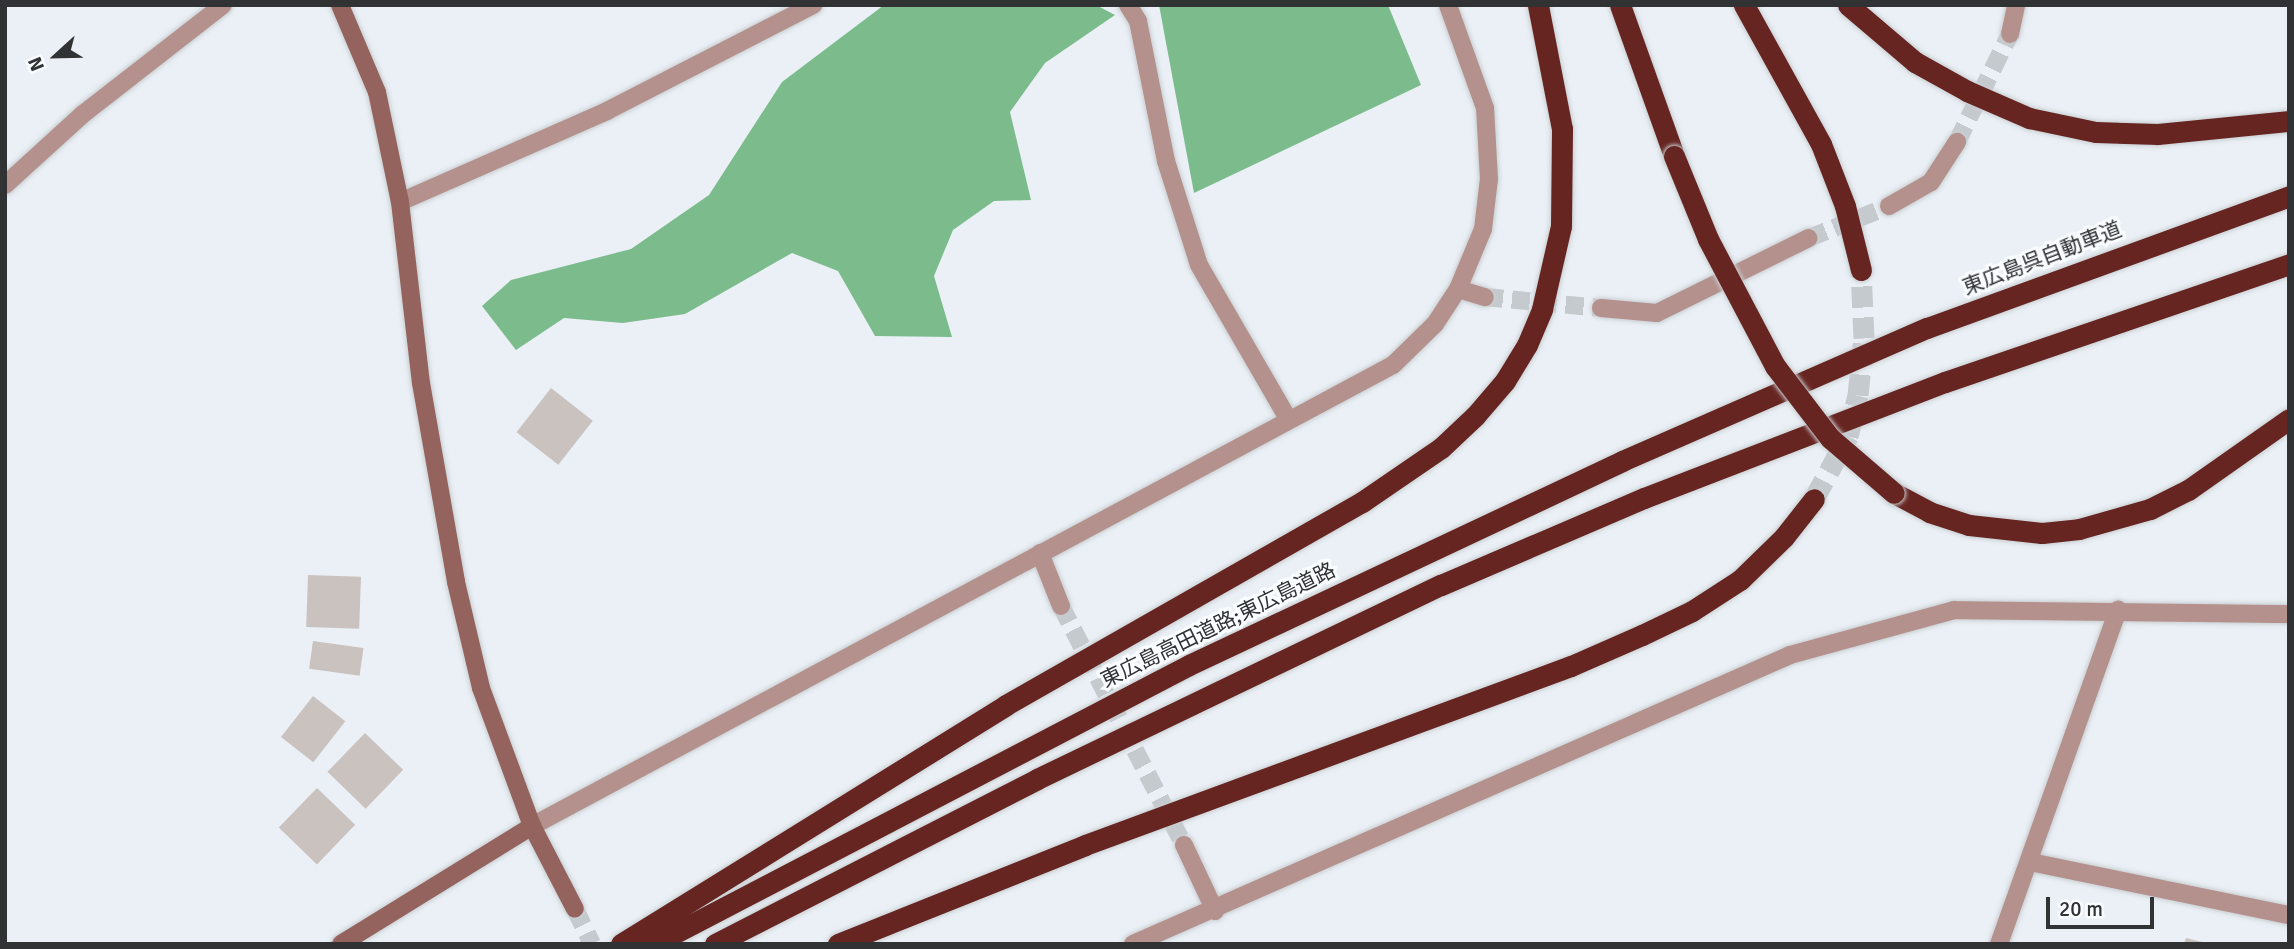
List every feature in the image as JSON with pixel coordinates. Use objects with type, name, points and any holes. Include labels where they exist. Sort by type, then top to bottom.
[{"type":"highway","points":[[621,944],[1006,705],[1363,502],[1441,448],[1475,416],[1505,382],[1527,345],[1542,310],[1561,226],[1562,129],[1538,5]]},
{"type":"highway","points":[[1620,5],[1674,156],[1720,264],[1774,366],[1830,438],[1894,493],[1929,512],[1969,525],[2042,533],[2079,529],[2150,509],[2188,490],[2289,419]]},
{"type":"highway","points":[[1744,5],[1821,144],[1845,206],[1861,270]]},
{"type":"highway","points":[[1848,5],[1915,62],[1967,91],[2029,118],[2096,132],[2158,134],[2289,121]]},
{"type":"highway","name":"東広島呉自動車道","points":[[1817,375],[1927,328],[2289,196]]},
{"type":"highway","points":[[715,944],[1049,773],[1441,585],[1644,498],[1945,382],[2289,264]]},
{"type":"highway","name":"東広島高田道路;東広島道路","points":[[654,944],[1189,665],[1382,571],[1817,375]]},
{"type":"highway","points":[[838,944],[1098,840],[1571,666],[1643,635],[1692,611],[1740,580],[1784,537],[1814,499]]},
{"type":"street","points":[[5,185],[83,114],[223,5]]},
{"type":"street","points":[[340,5],[377,92],[400,202],[421,383],[456,582],[481,688],[532,826],[575,909]]},
{"type":"street","points":[[400,202],[607,111],[813,5]]},
{"type":"street","points":[[1128,5],[1138,21],[1166,161],[1199,265],[1289,420]]},
{"type":"street","points":[[341,944],[532,826],[1393,365],[1435,324],[1458,289],[1483,229],[1489,179],[1485,108],[1448,5]]},
{"type":"street","points":[[2010,34],[2016,5]]},
{"type":"street","points":[[1889,206],[1931,182],[1957,142]]},
{"type":"street","points":[[1601,308],[1657,313],[1810,238]]},
{"type":"street","points":[[1458,289],[1485,298]]},
{"type":"street","points":[[1040,553],[1061,606]]},
{"type":"street","points":[[1132,944],[1215,911],[1790,655],[1954,610],[2289,614]]},
{"type":"street","points":[[1998,944],[2030,862],[2118,610]]},
{"type":"street","points":[[1184,845],[1215,911]]},
{"type":"street","points":[[2030,862],[2289,915]]},
{"type":"green space","points":[[884,5],[1096,5],[1115,15],[1045,63],[1010,112],[1031,200],[994,201],[953,230],[934,276],[952,337],[875,336],[838,271],[792,253],[685,314],[623,323],[564,318],[516,350],[482,306],[511,280],[631,249],[709,195],[782,82]]},
{"type":"green space","points":[[1159,5],[1388,5],[1421,85],[1194,193]]},
{"type":"building","points":[[551,388],[593,421],[558,465],[517,432]]},
{"type":"building","points":[[308,575],[361,577],[359,629],[306,627]]},
{"type":"building","points":[[313,641],[364,648],[360,676],[309,669]]},
{"type":"building","points":[[313,696],[345,721],[313,762],[281,737]]},
{"type":"building","points":[[365,733],[403,770],[366,809],[327,772]]},
{"type":"building","points":[[317,788],[355,825],[317,864],[279,828]]},
{"type":"building","points":[[2186,938],[2206,943],[2206,944],[2184,944]]},
{"type":"tunnel","points":[[1957,142],[2010,34]]},
{"type":"tunnel","points":[[1809,238],[1889,206]]},
{"type":"tunnel","points":[[1814,499],[1848,436],[1858,395],[1864,338],[1861,270]]},
{"type":"tunnel","points":[[1485,297],[1601,308]]},
{"type":"tunnel","points":[[1061,606],[1184,845]]},
{"type":"tunnel","points":[[575,909],[592,944]]}]
